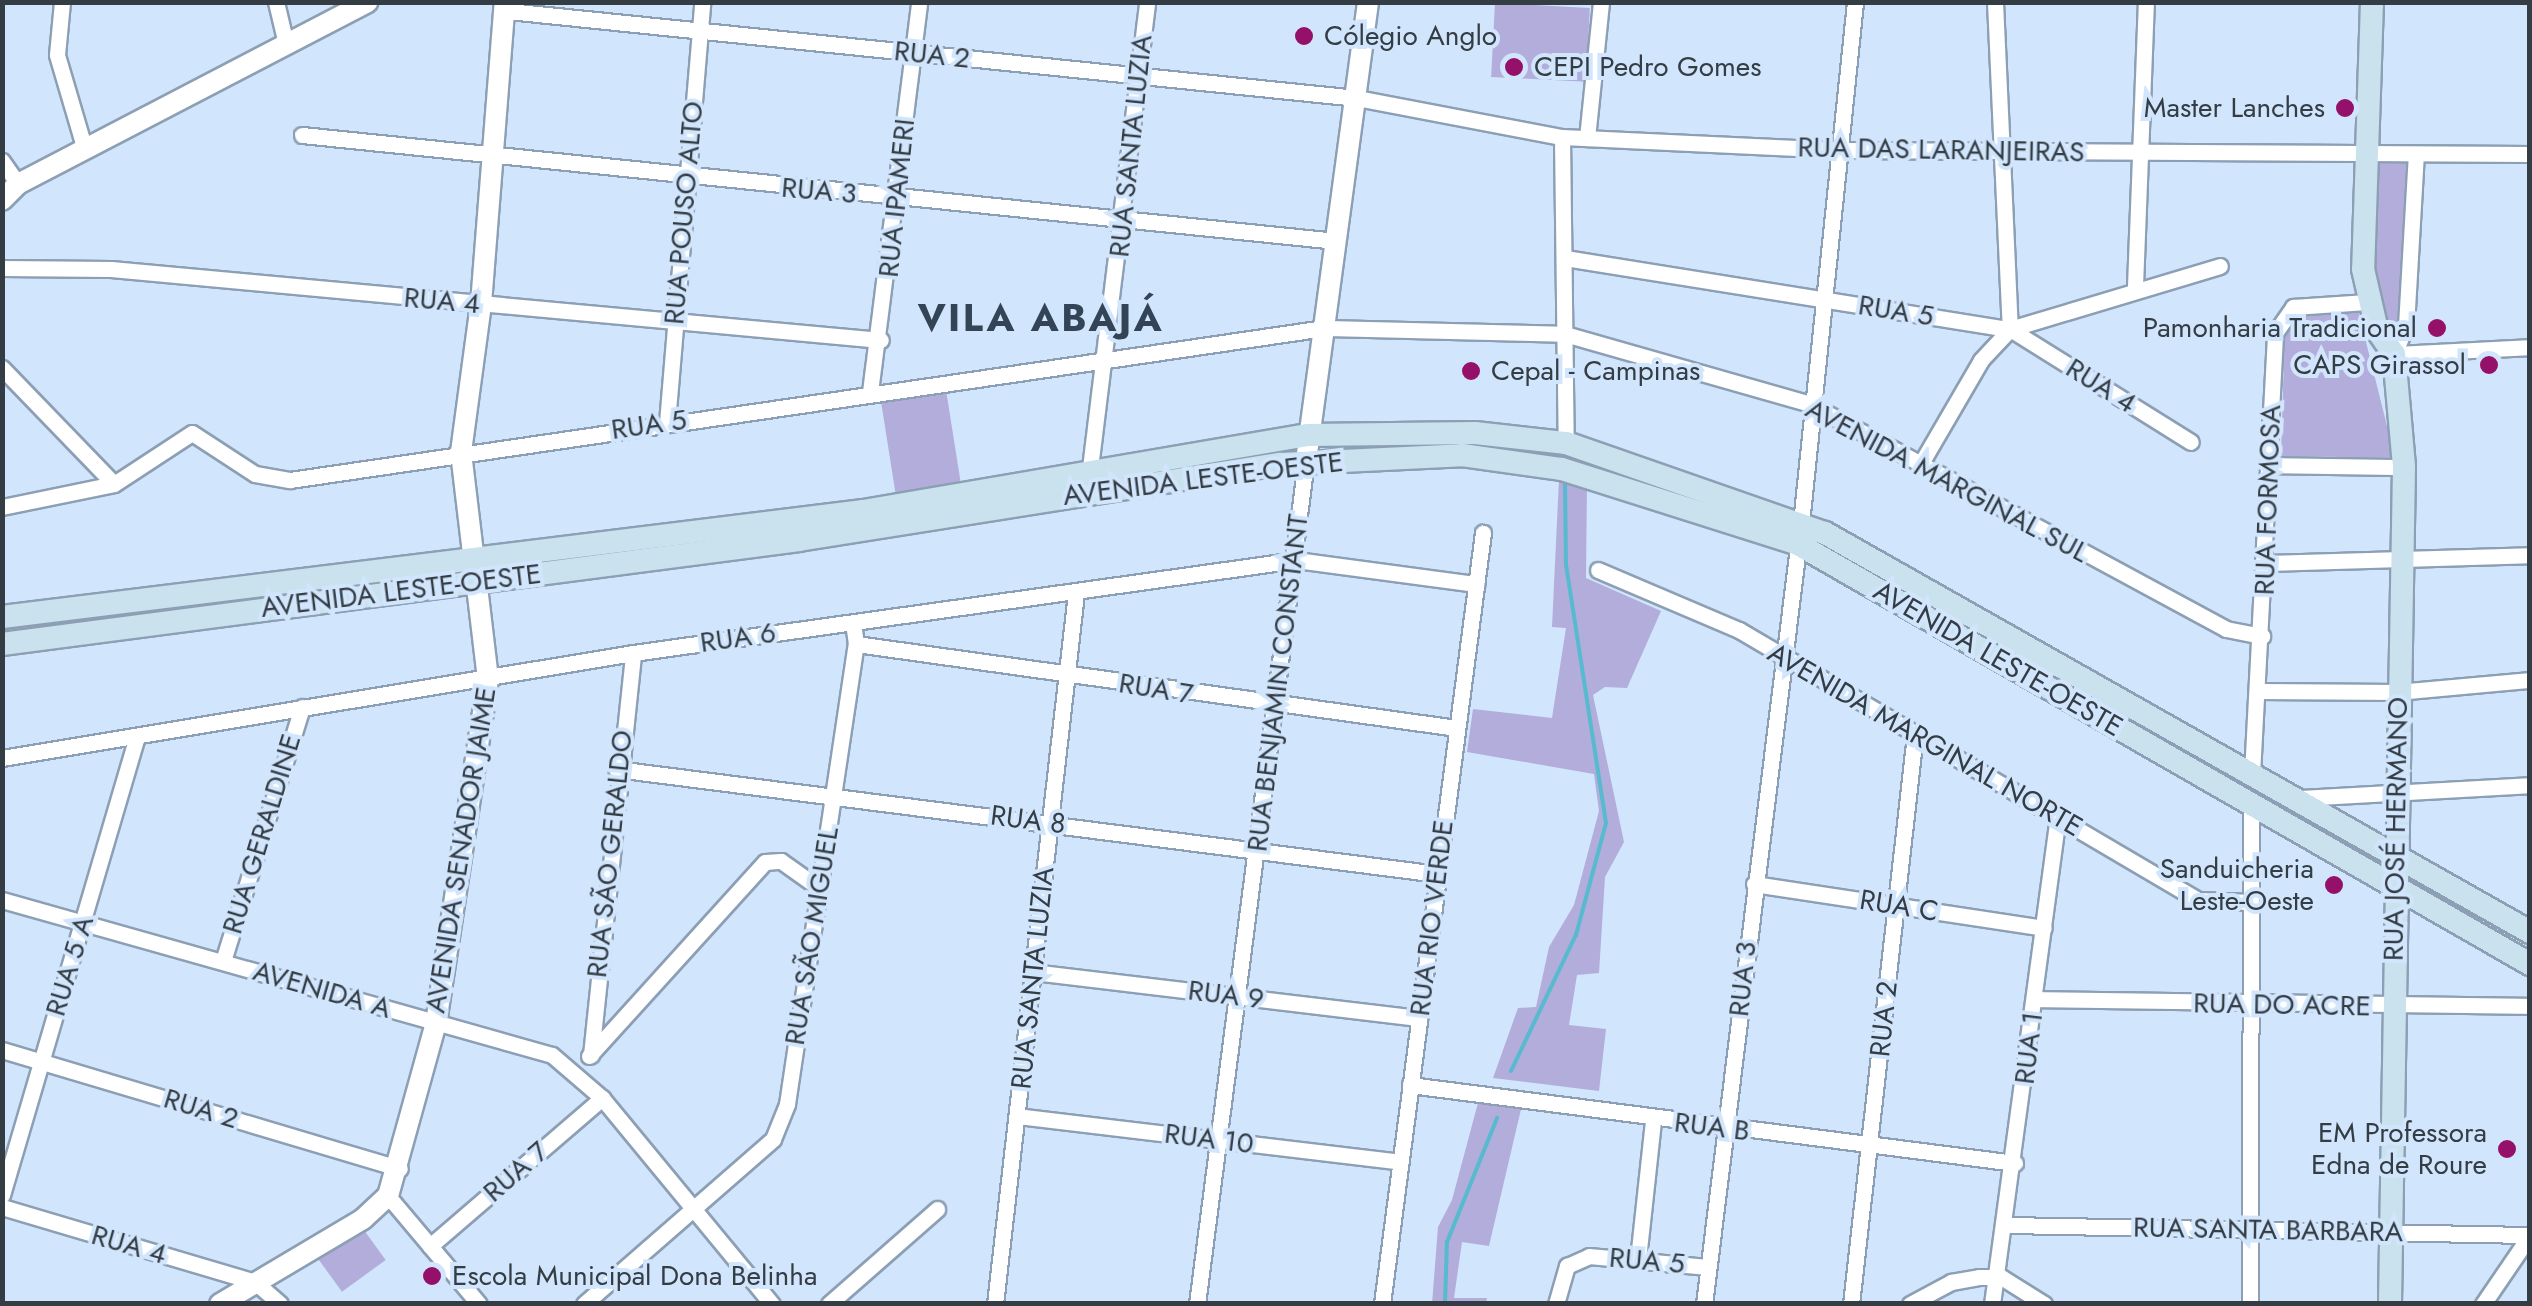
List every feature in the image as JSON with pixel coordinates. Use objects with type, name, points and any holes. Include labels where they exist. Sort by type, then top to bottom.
[{"type":"main road","name":"RUA JOSÉ HERMANO","points":[[2372,2],[2368,302],[2394,354],[2404,467],[2390,1304]]},
{"type":"main road","name":"AVENIDA LESTE-OESTE","points":[[2,617],[476,554],[863,510],[1090,468],[1308,435],[1475,434],[1566,443],[1799,534],[2252,774],[2530,932]]},
{"type":"main road","name":"AVENIDA LESTE-OESTE","points":[[2,644],[798,540],[1306,461],[1462,456],[1562,469],[1799,534],[2396,890],[2530,964]]},
{"type":"street","points":[[62,2],[57,56],[85,150]]},
{"type":"street","points":[[276,2],[286,44]]},
{"type":"street","points":[[2,200],[18,184],[368,2]]},
{"type":"street","name":"RUA POUSO ALTO","points":[[667,423],[702,2]]},
{"type":"street","name":"RUA IPAMERI","points":[[870,392],[882,340],[919,2]]},
{"type":"street","name":"RUA SANTA LUZIA","points":[[1090,468],[1147,2]]},
{"type":"street","name":"RUA BENJAMIN CONSTANT","points":[[1197,1304],[1296,560],[1308,435],[1368,2]]},
{"type":"street","points":[[1587,138],[1601,2]]},
{"type":"street","name":"RUA 3","points":[[1704,1304],[1780,655],[1799,534],[1856,2]]},
{"type":"street","points":[[1920,466],[1981,360],[2010,329],[1996,2]]},
{"type":"street","points":[[2135,286],[2146,2]]},
{"type":"street","name":"RUA 2","points":[[506,7],[1356,98]]},
{"type":"street","name":"AVENIDA SENADOR JAIME","points":[[220,1304],[363,1219],[388,1196],[400,1170],[436,1024],[488,678],[461,452],[481,304],[506,7]]},
{"type":"street","name":"RUA DAS LARANJEIRAS","points":[[1356,98],[1562,137],[1839,150],[2530,154]]},
{"type":"street","name":"RUA 3","points":[[302,136],[494,160],[1338,240]]},
{"type":"street","points":[[1562,137],[1566,443]]},
{"type":"street","name":"RUA JOSÉ HERMANO","points":[[2394,354],[2406,326],[2416,154]]},
{"type":"street","points":[[2,161],[18,184]]},
{"type":"street","name":"RUA 5","points":[[1566,258],[2010,329],[2135,286],[2220,266]]},
{"type":"street","name":"RUA 4","points":[[2,268],[111,268],[882,340]]},
{"type":"street","name":"RUA FORMOSA","points":[[2252,774],[2279,322],[2304,304],[2368,302]]},
{"type":"street","name":"RUA 5","points":[[2,507],[114,484],[192,433],[255,474],[290,480],[1324,328]]},
{"type":"street","name":"AVENIDA MARGINAL SUL","points":[[1324,328],[1565,334],[1810,404],[2226,629],[2262,636]]},
{"type":"street","name":"RUA 4","points":[[2010,329],[2191,442]]},
{"type":"street","points":[[2394,354],[2530,347]]},
{"type":"street","points":[[2,368],[114,484]]},
{"type":"street","points":[[2270,465],[2404,467]]},
{"type":"street","name":"RUA RIO VERDE","points":[[1382,1304],[1483,533]]},
{"type":"street","points":[[2266,564],[2530,555]]},
{"type":"street","name":"RUA 6","points":[[2,758],[634,652],[1296,560],[1476,584]]},
{"type":"street","name":"AVENIDA MARGINAL NORTE","points":[[1598,570],[1739,630],[2198,900],[2251,902]]},
{"type":"street","name":"RUA SANTA LUZIA","points":[[995,1304],[1076,593]]},
{"type":"street","name":"RUA SÃO MIGUEL","points":[[693,1213],[773,1139],[787,1104],[856,644],[853,623]]},
{"type":"street","name":"RUA 7","points":[[856,644],[1276,708],[1457,728]]},
{"type":"street","name":"RUA SÃO GERALDO","points":[[591,1055],[616,768],[634,652]]},
{"type":"street","points":[[2259,691],[2398,692],[2530,680]]},
{"type":"street","name":"RUA GERALDINE","points":[[223,961],[302,706]]},
{"type":"street","name":"RUA 2","points":[[1852,1304],[1915,734]]},
{"type":"street","name":"RUA 5 A","points":[[2,1195],[137,737]]},
{"type":"street","name":"RUA 8","points":[[616,768],[1438,874]]},
{"type":"street","points":[[2295,799],[2530,785]]},
{"type":"street","points":[[2250,1304],[2251,803]]},
{"type":"street","name":"RUA 1","points":[[2001,1277],[2058,818]]},
{"type":"street","points":[[578,1071],[765,862],[781,861],[819,888]]},
{"type":"street","name":"RUA C","points":[[1754,884],[2044,928]]},
{"type":"street","name":"AVENIDA A","points":[[2,900],[552,1055],[578,1071],[602,1098],[693,1213],[772,1304]]},
{"type":"street","name":"RUA 9","points":[[1034,972],[1420,1018]]},
{"type":"street","name":"RUA DO ACRE","points":[[2036,999],[2394,1008],[2530,1006]]},
{"type":"street","name":"RUA 2","points":[[2,1050],[400,1170]]},
{"type":"street","name":"RUA B","points":[[1410,1085],[1726,1130],[2015,1163]]},
{"type":"street","name":"RUA 7","points":[[430,1246],[602,1098]]},
{"type":"street","name":"RUA 10","points":[[1018,1116],[1400,1162]]},
{"type":"street","points":[[1638,1259],[1653,1120]]},
{"type":"street","points":[[388,1196],[479,1304]]},
{"type":"street","name":"RUA 4","points":[[2,1208],[255,1282]]},
{"type":"street","points":[[829,1304],[938,1209]]},
{"type":"street","points":[[584,1304],[693,1213]]},
{"type":"street","name":"RUA SANTA BARBARA","points":[[2007,1225],[2530,1235]]},
{"type":"street","points":[[2483,1304],[2530,1235]]},
{"type":"street","name":"RUA 5","points":[[1556,1304],[1568,1266],[1590,1256],[1707,1267]]},
{"type":"street","points":[[1910,1304],[1951,1282],[2001,1277],[2044,1304]]},
{"type":"street","points":[[1992,1304],[2001,1277]]},
{"type":"street","points":[[255,1282],[280,1304]]},
{"type":"shaded area","points":[[1495,3],[1590,8],[1586,82],[1491,77]]},
{"type":"shaded area","points":[[2412,156],[2398,343],[2386,343],[2371,246],[2375,157]]},
{"type":"shaded area","points":[[2358,310],[2395,458],[2281,456],[2285,324],[2296,315]]},
{"type":"shaded area","points":[[946,390],[961,483],[896,493],[881,400]]},
{"type":"shaded area","points":[[1559,479],[1587,483],[1586,578],[1661,611],[1627,688],[1605,687],[1593,695],[1624,842],[1605,877],[1599,973],[1577,975],[1569,1025],[1606,1029],[1599,1091],[1493,1078],[1518,1008],[1536,1007],[1549,947],[1574,905],[1599,811],[1594,774],[1467,752],[1473,709],[1552,718],[1566,628],[1552,627]]},
{"type":"shaded area","points":[[1479,1099],[1522,1105],[1489,1246],[1462,1242],[1454,1298],[1487,1298],[1486,1303],[1432,1304],[1438,1227],[1452,1200]]},
{"type":"shaded area","points":[[361,1226],[386,1260],[342,1292],[317,1258]]},
{"type":"waterway","points":[[1511,1071],[1576,935],[1606,823],[1566,566],[1565,482]]},
{"type":"waterway","points":[[1445,1304],[1447,1242],[1497,1118]]},
{"type":"place","name":"Cólegio Anglo","points":[[1304,36]]},
{"type":"place","name":"CEPI Pedro Gomes","points":[[1514,67]]},
{"type":"place","name":"Master Lanches","points":[[2345,108]]},
{"type":"place","name":"Pamonharia Tradicional","points":[[2437,328]]},
{"type":"place","name":"CAPS Girassol","points":[[2489,365]]},
{"type":"place","name":"Cepal - Campinas","points":[[1471,371]]},
{"type":"place","name":"Sanduicheria Leste-Oeste","points":[[2334,885]]},
{"type":"place","name":"EM Professora Edna de Roure","points":[[2507,1149]]},
{"type":"place","name":"Escola Municipal Dona Belinha","points":[[432,1276]]},
{"type":"district","name":"VILA ABAJÁ","points":[[1041,318]]}]
